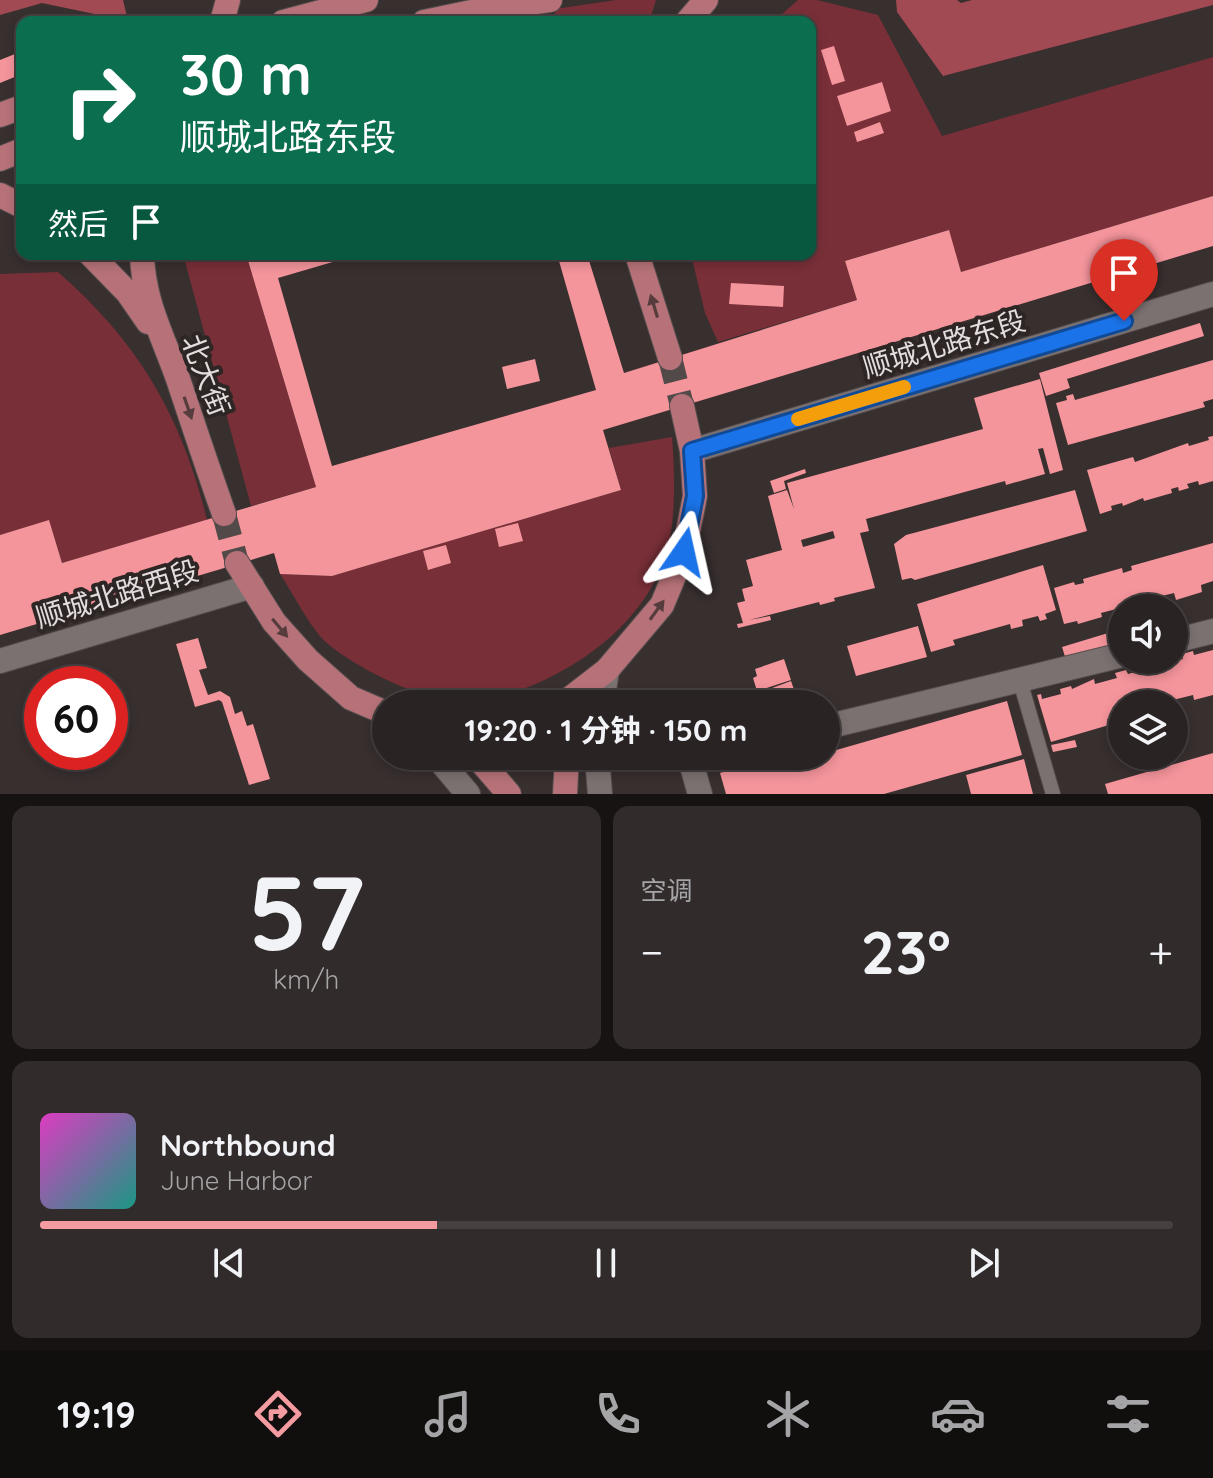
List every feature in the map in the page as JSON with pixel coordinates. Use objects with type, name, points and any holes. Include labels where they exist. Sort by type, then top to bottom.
[{"type":"main road","points":[[306,16],[366,0]]},
{"type":"main road","points":[[442,16],[479,4],[550,0]]},
{"type":"main road","points":[[692,16],[706,0]]},
{"type":"main road","points":[[479,4],[500,16]]},
{"type":"main road","points":[[96,260],[128,293],[146,318],[176,374]]},
{"type":"main road","name":"北大街","points":[[143,260],[153,321],[176,374],[224,514]]},
{"type":"main road","points":[[639,260],[670,358]]},
{"type":"main road","points":[[581,690],[607,670],[662,605],[684,552],[695,496],[692,451],[682,406]]},
{"type":"main road","points":[[237,563],[274,622],[308,660],[351,698],[372,707]]},
{"type":"main road","points":[[597,690],[607,670]]},
{"type":"main road","points":[[488,770],[509,794]]},
{"type":"main road","points":[[565,794],[566,770]]},
{"type":"street","name":"顺城北路东段","points":[[692,451],[1213,294]]},
{"type":"street","name":"顺城北路西段","points":[[0,661],[252,586]]},
{"type":"street","points":[[1188,637],[1213,631]]},
{"type":"street","points":[[840,724],[1108,659]]},
{"type":"street","points":[[604,690],[607,670]]},
{"type":"street","points":[[448,770],[468,794]]},
{"type":"street","points":[[598,770],[600,794]]},
{"type":"street","points":[[693,770],[700,794]]},
{"type":"lane","points":[[1020,681],[1053,794]]},
{"type":"shaded area","points":[[0,0],[123,0],[127,16],[104,16],[42,3],[0,15]]},
{"type":"shaded area","points":[[616,0],[656,0],[651,16],[556,16],[555,9]]},
{"type":"shaded area","points":[[798,0],[817,0],[878,15],[942,136],[1213,57],[1213,196],[961,272],[948,230],[845,261],[857,300],[718,342],[705,313],[692,260],[816,260],[816,16],[780,16]]},
{"type":"shaded area","points":[[896,0],[957,0],[961,3],[972,0],[1213,0],[1213,5],[943,76],[897,12]]},
{"type":"shaded area","points":[[185,260],[248,260],[316,487],[251,506]]},
{"type":"shaded area","points":[[58,272],[112,326],[153,383],[184,447],[207,520],[62,563],[49,521],[0,535],[0,274]]},
{"type":"shaded area","points":[[672,437],[672,521],[661,569],[636,610],[602,644],[562,671],[521,690],[411,690],[380,677],[342,655],[322,638],[280,574],[332,576],[621,490],[609,448]]},
{"type":"building","points":[[834,46],[845,81],[832,85],[821,50]]},
{"type":"building","points":[[15,54],[16,57],[16,76],[0,83],[0,60]]},
{"type":"building","points":[[882,82],[891,111],[847,126],[837,96]]},
{"type":"building","points":[[880,122],[884,133],[857,142],[854,132]]},
{"type":"building","points":[[1213,196],[1213,246],[603,430],[621,490],[332,576],[280,574],[274,553],[0,635],[0,535],[49,520],[62,563],[316,487],[248,260],[340,260],[278,278],[332,466],[596,390],[559,260],[589,260],[624,373],[857,300],[845,261],[949,230],[961,272]]},
{"type":"building","points":[[731,283],[784,286],[783,307],[729,304]]},
{"type":"building","points":[[1200,323],[1204,336],[1067,379],[1070,388],[1046,396],[1039,373]]},
{"type":"building","points":[[535,359],[540,381],[507,389],[502,367]]},
{"type":"building","points":[[1213,360],[1213,399],[1203,402],[1205,407],[1068,445],[1056,403],[1067,400],[1066,396],[1073,394],[1075,400]]},
{"type":"building","points":[[1040,379],[1063,470],[1050,474],[1043,448],[1038,449],[1045,474],[1006,485],[1005,481],[866,519],[869,531],[860,533],[875,588],[834,598],[835,601],[820,605],[819,602],[749,620],[770,616],[771,620],[738,628],[737,624],[743,623],[737,603],[745,601],[742,589],[753,586],[746,560],[782,550],[768,496],[787,490],[794,509],[787,483],[983,429],[974,398]],"holes":[[[833,531],[835,538],[803,547],[801,540]]]},
{"type":"building","points":[[1213,436],[1213,481],[1199,485],[1198,481],[1187,484],[1189,488],[1179,491],[1178,487],[1171,489],[1172,493],[1144,501],[1143,498],[1123,506],[1122,503],[1111,506],[1112,510],[1100,514],[1087,470],[1133,457],[1135,462],[1188,443],[1189,446],[1209,440],[1208,437]]},
{"type":"building","points":[[805,469],[806,473],[784,481],[786,489],[774,493],[770,481]]},
{"type":"building","points":[[1075,490],[1087,531],[915,580],[902,580],[894,544],[906,535]]},
{"type":"building","points":[[518,523],[523,541],[499,547],[495,529]]},
{"type":"building","points":[[1213,543],[1213,581],[1201,585],[1202,592],[1188,596],[1174,593],[1108,594],[1108,611],[1101,613],[1102,617],[1078,624],[1077,621],[1064,624],[1054,588],[1074,582],[1075,585],[1084,583],[1083,579],[1122,568],[1123,573],[1132,570],[1131,566]]},
{"type":"building","points":[[446,545],[451,563],[428,570],[423,551]]},
{"type":"building","points":[[1043,565],[1056,610],[1045,614],[1047,619],[1040,621],[1038,616],[1022,620],[1023,626],[1011,629],[1010,624],[953,640],[955,645],[931,652],[917,604]]},
{"type":"building","points":[[918,626],[927,657],[856,676],[847,646]]},
{"type":"building","points":[[1108,633],[1108,649],[1067,663],[1062,647]]},
{"type":"building","points":[[198,638],[207,668],[199,670],[208,695],[220,691],[230,697],[235,714],[242,711],[247,726],[253,724],[270,779],[249,785],[222,702],[219,700],[195,707],[176,644]]},
{"type":"building","points":[[1213,650],[1213,695],[1194,700],[1193,695],[1188,696],[1188,690],[1108,690],[1108,725],[1051,742],[1037,695],[1041,694],[1042,699],[1061,694],[1060,689],[1071,686],[1072,689],[1094,679],[1095,684],[1117,678],[1115,674],[1188,674],[1188,652],[1193,651],[1194,655]]},
{"type":"building","points":[[784,659],[791,680],[757,690],[753,678],[757,676],[755,669]]},
{"type":"building","points":[[791,681],[794,690],[767,690]]},
{"type":"building","points":[[1007,701],[1022,755],[884,794],[726,794],[720,773],[730,770],[840,770],[840,749]]},
{"type":"building","points":[[1075,740],[1077,747],[1053,752],[1051,745]]},
{"type":"building","points":[[1213,753],[1213,794],[1108,794],[1105,784],[1154,770],[1188,770],[1188,760]]},
{"type":"building","points":[[1024,759],[1033,794],[971,794],[966,775]]},
{"type":"tunnel","points":[[670,358],[682,406]]},
{"type":"tunnel","points":[[224,514],[237,563]]},
{"type":"slow traffic","points":[[798,419],[904,387]]},
{"type":"route","points":[[684,552],[695,496],[692,451],[1124,321]]}]
